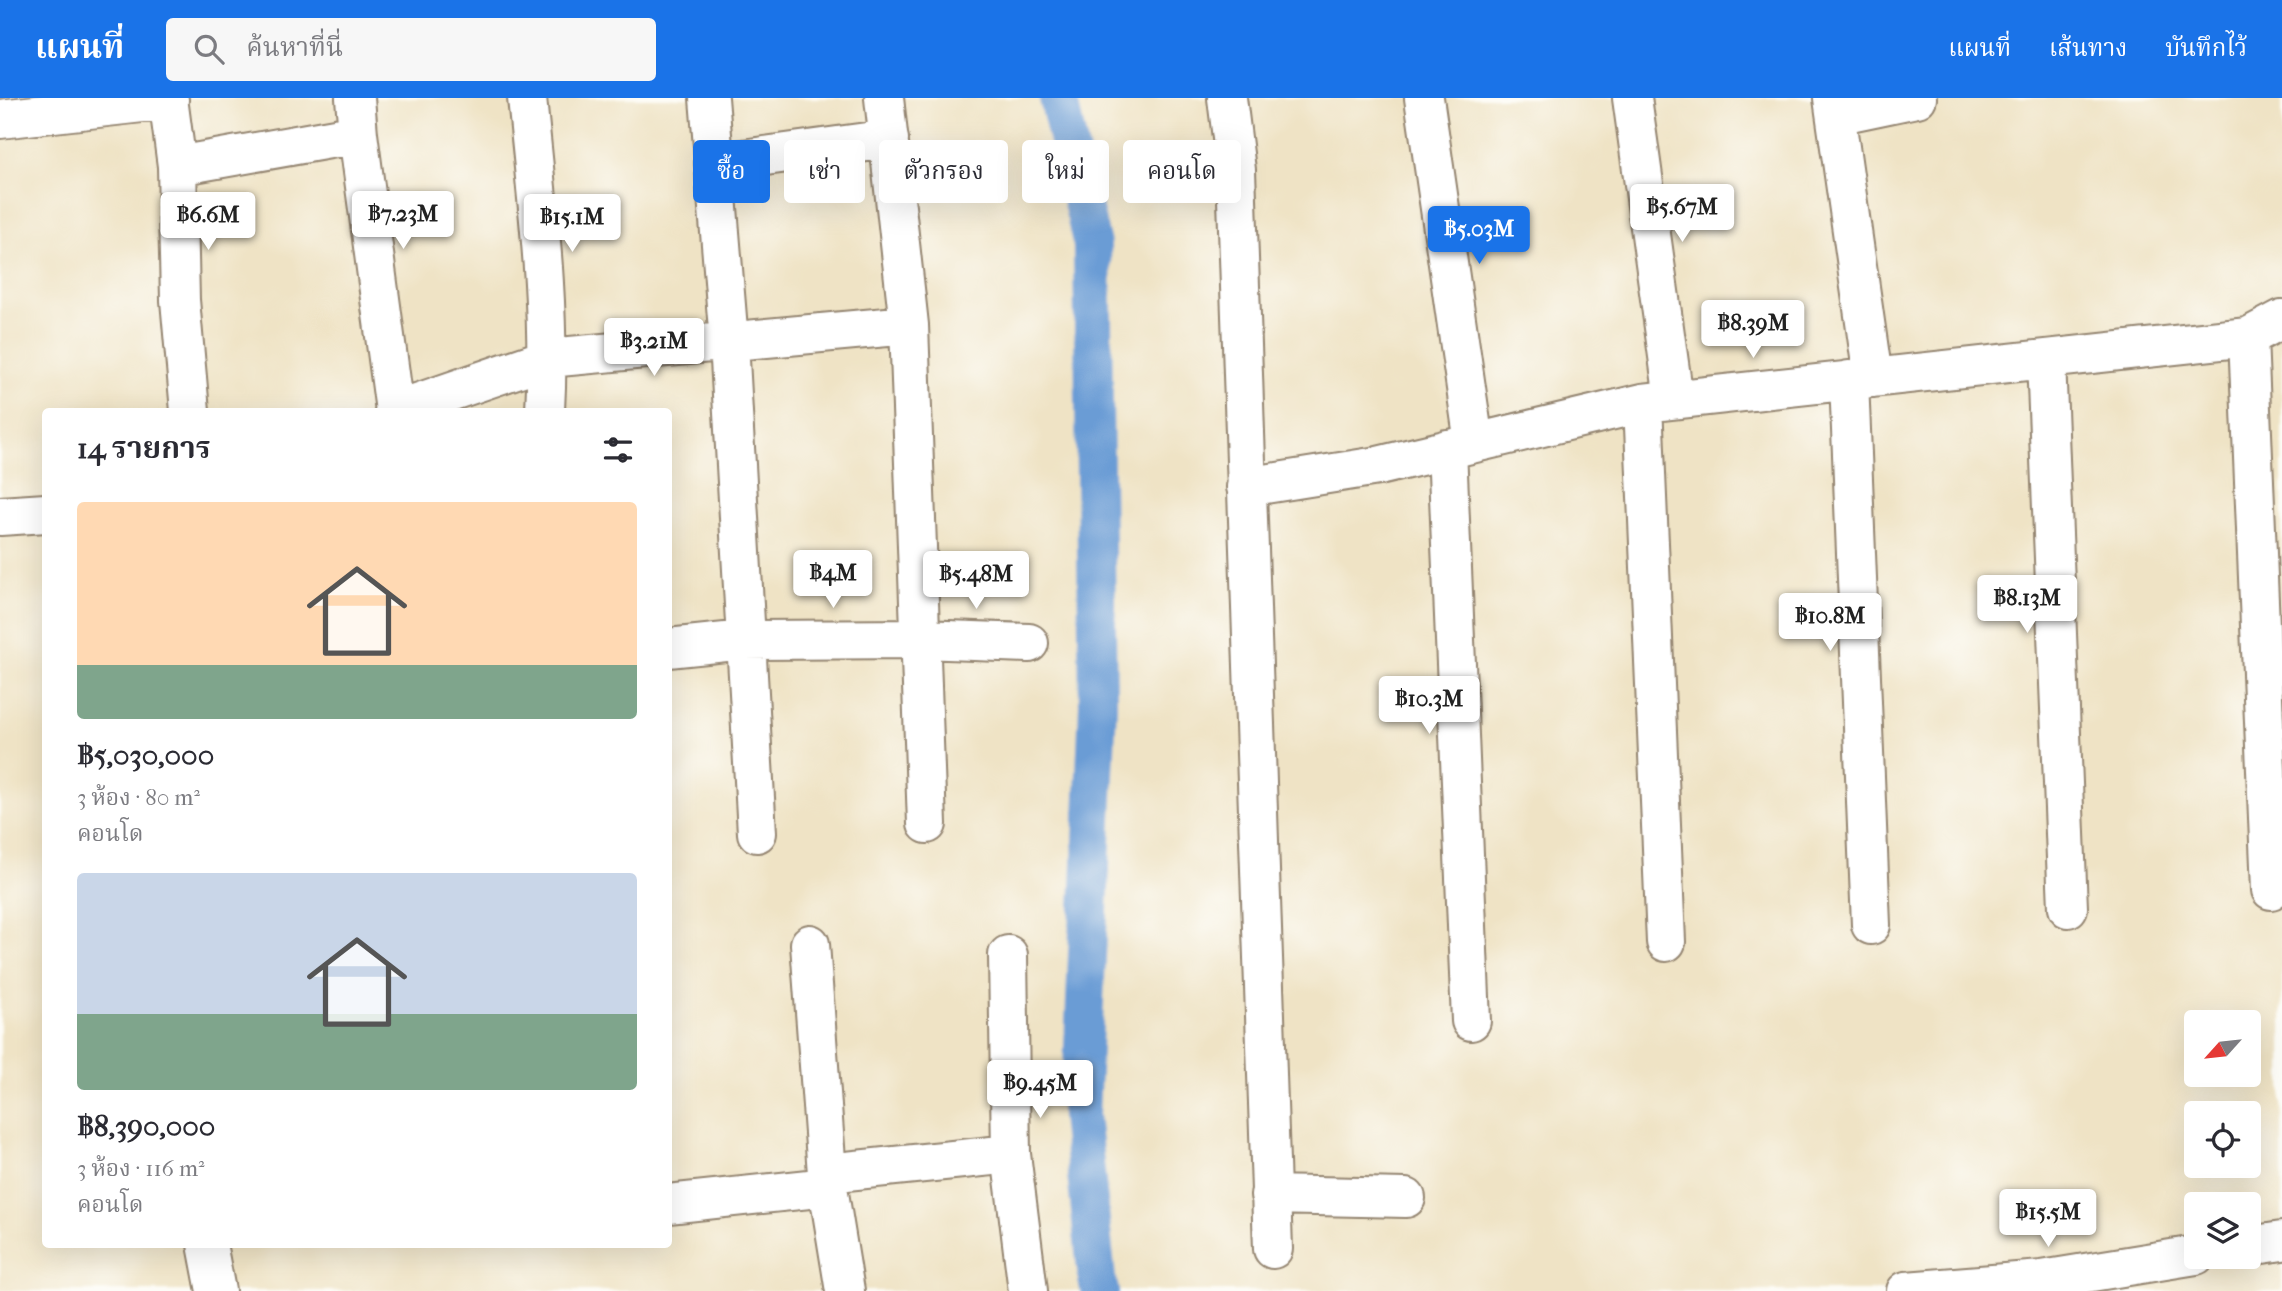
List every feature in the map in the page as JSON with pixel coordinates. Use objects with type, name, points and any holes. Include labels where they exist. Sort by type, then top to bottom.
[{"type":"street","points":[[527,98],[546,289],[548,358],[545,408]]},
{"type":"street","points":[[709,98],[712,140]]},
{"type":"street","points":[[884,98],[909,325],[927,824]]},
{"type":"street","points":[[1227,98],[1236,170],[1273,1249]]},
{"type":"street","points":[[1424,98],[1461,446],[1471,1021]]},
{"type":"street","points":[[1632,98],[1658,401],[1666,942]]},
{"type":"street","points":[[1871,925],[1861,379],[1835,106],[1917,98]]},
{"type":"street","points":[[0,119],[168,99],[177,166],[180,300],[190,408]]},
{"type":"street","points":[[177,166],[362,108],[394,408]]},
{"type":"street","points":[[770,155],[889,139]]},
{"type":"street","points":[[717,203],[729,342],[757,833]]},
{"type":"street","points":[[1246,487],[1378,466],[1658,401],[2248,337],[2282,319]]},
{"type":"street","points":[[403,408],[548,358],[909,325]]},
{"type":"street","points":[[2248,337],[2272,890]]},
{"type":"street","points":[[2046,359],[2068,908]]},
{"type":"street","points":[[0,516],[42,513]]},
{"type":"street","points":[[672,648],[745,640],[921,639],[1029,643]]},
{"type":"street","points":[[810,944],[827,1180],[845,1291]]},
{"type":"street","points":[[1008,955],[1011,1154],[1028,1291]]},
{"type":"street","points":[[672,1203],[1011,1154]]},
{"type":"street","points":[[1270,1195],[1406,1198]]},
{"type":"street","points":[[2261,1244],[2282,1241]]},
{"type":"street","points":[[208,1248],[216,1291]]},
{"type":"street","points":[[1906,1291],[2042,1280],[2184,1257]]},
{"type":"waterway","points":[[1058,98],[1092,245],[1098,705],[1080,1115],[1100,1291]]}]
